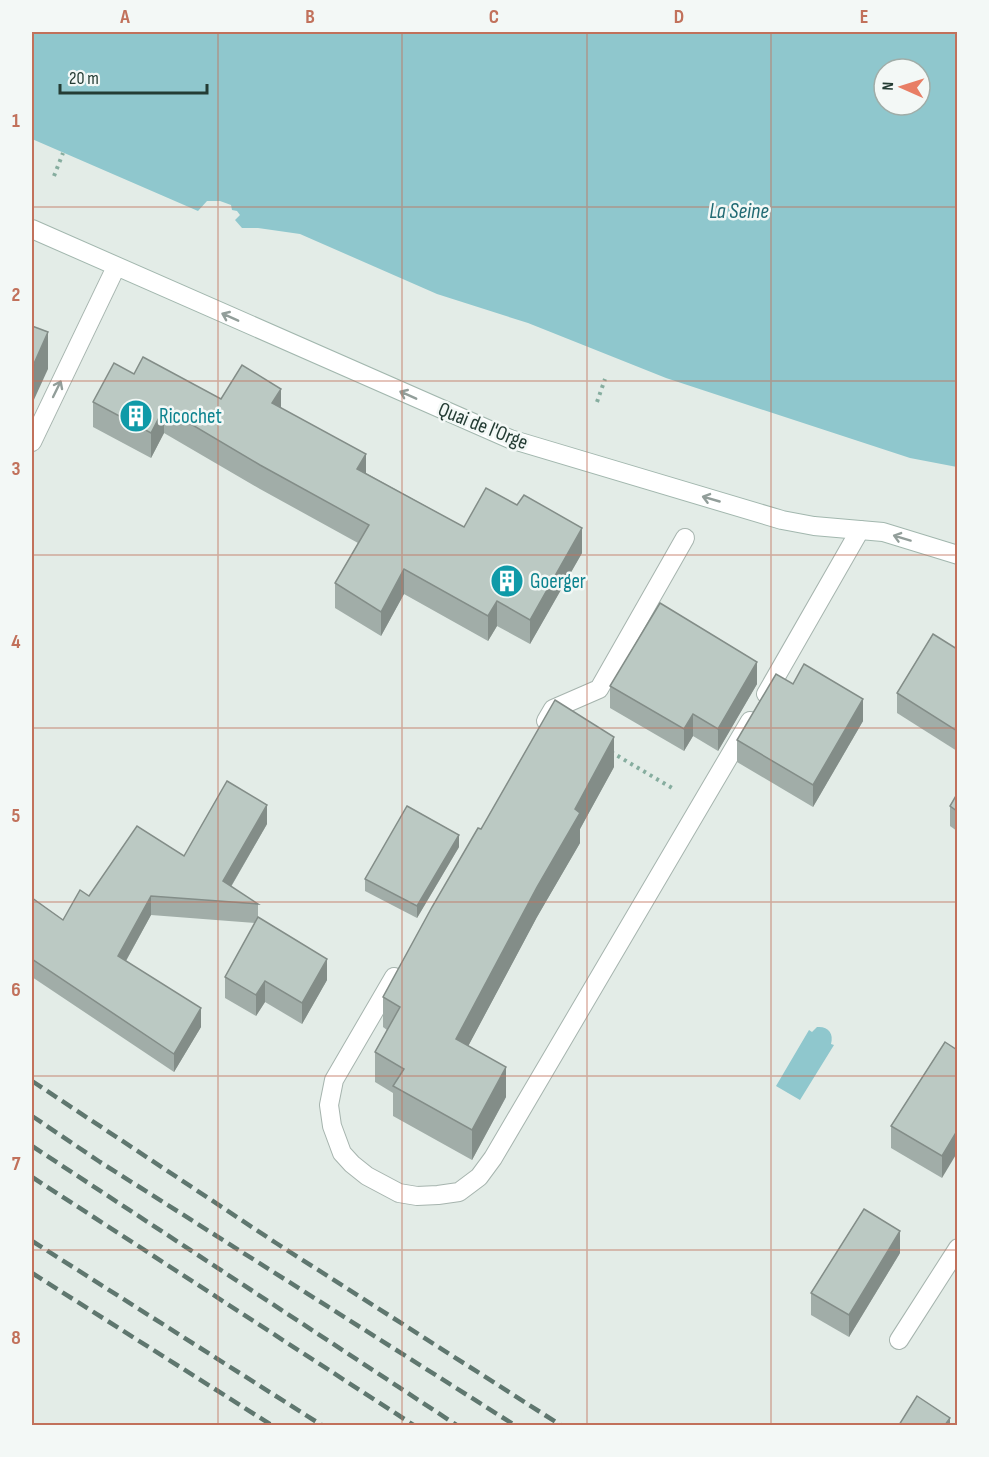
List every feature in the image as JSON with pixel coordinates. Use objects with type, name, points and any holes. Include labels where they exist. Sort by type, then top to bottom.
[{"type":"main road","name":"Quai de l'Orge","points":[[32,230],[510,439],[782,520],[814,526],[884,532],[957,555]]},
{"type":"main road","points":[[32,442],[116,267]]},
{"type":"main road","points":[[406,958],[334,1080],[329,1105],[332,1126],[342,1153],[352,1164],[399,1193],[427,1196],[459,1192],[478,1177],[504,1141],[860,530]]},
{"type":"main road","points":[[537,735],[553,709],[599,689],[685,538]]},
{"type":"main road","points":[[899,1340],[957,1248]]},
{"type":"path","points":[[54,176],[63,153]]},
{"type":"path","points":[[597,402],[604,379]]},
{"type":"path","points":[[609,750],[678,791]]},
{"type":"water","name":"La Seine","points":[[32,32],[957,32],[957,467],[910,458],[666,378],[528,323],[437,294],[300,234],[242,228],[235,220],[240,215],[237,211],[232,210],[231,205],[220,201],[207,201],[198,211],[32,139]]},
{"type":"water","points":[[817,1027],[829,1031],[832,1037],[831,1044],[834,1045],[800,1100],[776,1086],[809,1030],[812,1032]]},
{"type":"building","points":[[32,326],[48,332],[32,368]]},
{"type":"building","points":[[143,357],[221,399],[242,365],[281,389],[272,403],[366,454],[357,469],[464,527],[486,488],[517,505],[524,495],[582,528],[530,620],[497,601],[488,616],[404,569],[381,612],[335,583],[369,525],[260,465],[164,408],[151,433],[93,402],[114,363],[134,374]]},
{"type":"building","points":[[660,603],[757,662],[718,729],[693,714],[684,729],[610,686]]},
{"type":"building","points":[[933,634],[957,649],[957,731],[897,693]]},
{"type":"building","points":[[804,664],[863,699],[813,785],[737,740],[776,674],[793,684]]},
{"type":"building","points":[[555,700],[614,737],[575,809],[580,813],[537,887],[456,1039],[506,1067],[472,1130],[393,1086],[404,1069],[375,1052],[400,1007],[383,997],[432,907],[478,828],[481,829]]},
{"type":"building","points":[[227,781],[267,805],[223,881],[258,904],[151,896],[118,956],[201,1008],[174,1054],[32,959],[32,898],[63,920],[80,890],[89,896],[137,826],[184,856]]},
{"type":"building","points":[[957,794],[957,811],[950,806]]},
{"type":"building","points":[[407,806],[459,835],[417,906],[365,879]]},
{"type":"building","points":[[258,917],[327,959],[302,1003],[265,981],[256,995],[225,977]]},
{"type":"building","points":[[945,1042],[957,1050],[957,1131],[942,1156],[891,1126]]},
{"type":"building","points":[[864,1209],[900,1231],[849,1315],[811,1293]]},
{"type":"building","points":[[917,1396],[950,1418],[945,1425],[899,1425]]},
{"type":"railway","points":[[32,1081],[276,1243],[562,1426]]},
{"type":"railway","points":[[32,1116],[100,1162],[516,1426]]},
{"type":"railway","points":[[32,1146],[458,1426]]},
{"type":"railway","points":[[32,1177],[415,1426]]},
{"type":"railway","points":[[32,1241],[323,1426]]},
{"type":"railway","points":[[32,1273],[273,1426]]},
{"type":"place","name":"Ricochet","points":[[136,416]]},
{"type":"place","name":"Goerger","points":[[507,581]]}]
